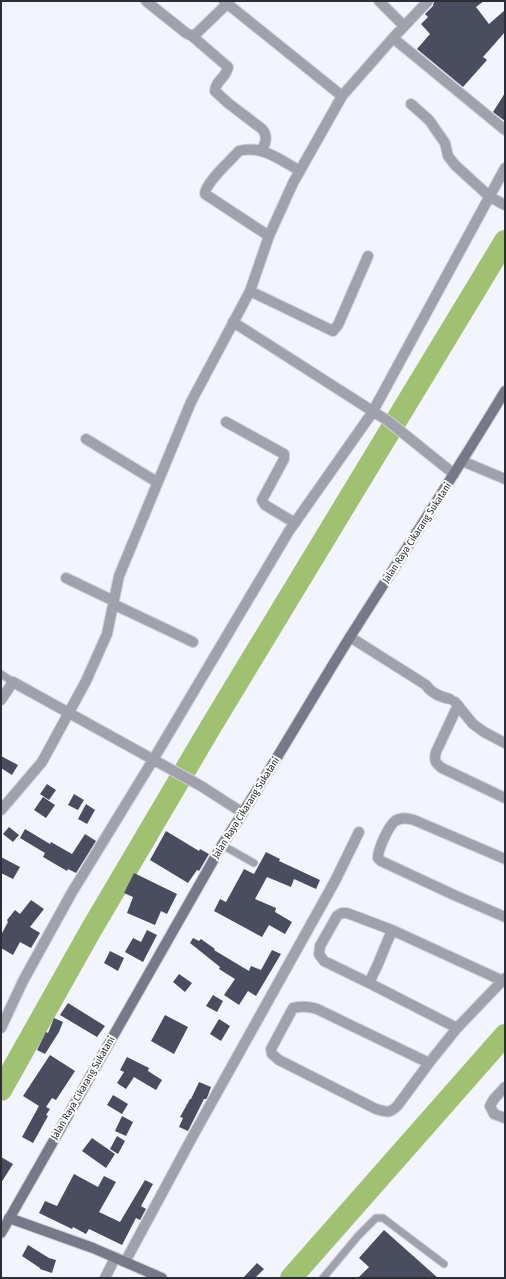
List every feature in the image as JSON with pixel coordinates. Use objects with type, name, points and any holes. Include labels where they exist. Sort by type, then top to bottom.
[{"type":"main road","name":"Jalan Raya Cikarang Sukatani","points":[[2,1229],[222,845],[350,637],[505,391]]},
{"type":"main road","points":[[9,1218],[93,1248],[162,1278]]},
{"type":"street","points":[[146,1],[186,33],[192,36],[228,67],[215,86],[215,91],[262,129],[266,134],[266,140],[262,150]]},
{"type":"street","points":[[379,1],[404,26]]},
{"type":"street","points":[[1,810],[42,762],[70,713],[86,680],[107,634],[119,576],[157,482],[191,402],[250,291],[269,236],[293,183],[342,96],[428,1]]},
{"type":"street","points":[[192,36],[197,34],[225,3],[342,96]]},
{"type":"street","points":[[393,38],[505,130]]},
{"type":"street","points":[[411,104],[429,120],[446,143],[448,156],[455,165],[490,197],[505,205]]},
{"type":"street","points":[[269,236],[205,194],[205,191],[211,182],[239,151],[245,149],[262,150],[300,171]]},
{"type":"street","points":[[1,1028],[23,981],[71,894],[295,524],[372,413],[505,168]]},
{"type":"street","points":[[250,291],[333,331],[338,325],[368,256]]},
{"type":"street","points":[[233,322],[388,422],[454,474]]},
{"type":"street","points":[[226,422],[284,454],[284,459],[262,500],[265,504],[295,524]]},
{"type":"street","points":[[86,438],[157,482]]},
{"type":"street","points":[[462,461],[505,479]]},
{"type":"street","points":[[66,578],[193,642]]},
{"type":"street","points":[[350,637],[426,685],[431,684],[447,693],[473,724],[484,732],[505,743]]},
{"type":"street","points":[[1,700],[13,682],[201,786],[243,813]]},
{"type":"street","points":[[454,702],[434,758],[436,764],[505,798]]},
{"type":"street","points":[[505,859],[414,820],[404,818],[396,821],[389,828],[378,852],[378,858],[382,861],[505,917]]},
{"type":"street","points":[[125,1262],[194,1134],[335,881],[359,832]]},
{"type":"street","points":[[429,1063],[317,1009],[300,1006],[293,1008],[271,1049],[272,1054],[279,1060],[376,1109],[385,1112],[393,1111],[429,1063],[458,1028],[504,979],[392,930],[348,913],[342,913],[338,916],[320,946],[319,954],[324,962],[458,1028]]},
{"type":"street","points":[[368,984],[392,930]]},
{"type":"street","points":[[505,1087],[490,1106],[494,1114],[505,1118]]},
{"type":"street","points":[[105,1278],[115,1258]]},
{"type":"lane","points":[[1,674],[13,682]]},
{"type":"lane","points":[[222,845],[254,863]]},
{"type":"lane","points":[[323,1278],[358,1236],[376,1218],[383,1218],[444,1264]]},
{"type":"building","points":[[434,1],[484,1],[476,7],[489,24],[505,10],[505,32],[483,57],[487,60],[463,87],[417,49],[430,34],[421,24],[428,17],[425,14],[433,6]]},
{"type":"building","points":[[505,93],[505,121],[493,112]]},
{"type":"building","points":[[1,756],[18,765],[12,775],[1,768]]},
{"type":"building","points":[[47,784],[56,790],[49,800],[40,794]]},
{"type":"building","points":[[74,794],[84,800],[78,810],[68,805]]},
{"type":"building","points":[[43,797],[55,805],[46,818],[34,810]]},
{"type":"building","points":[[86,804],[95,810],[87,824],[78,819]]},
{"type":"building","points":[[9,827],[19,835],[13,842],[3,834]]},
{"type":"building","points":[[25,829],[50,844],[51,842],[72,854],[85,834],[96,841],[76,873],[68,869],[67,871],[43,857],[45,853],[20,838]]},
{"type":"building","points":[[166,831],[199,851],[200,849],[209,854],[199,871],[197,870],[188,883],[150,860]]},
{"type":"building","points":[[266,852],[280,859],[279,861],[320,880],[316,889],[294,879],[291,887],[267,877],[255,899],[276,908],[275,912],[292,922],[285,934],[269,925],[262,937],[214,911],[220,899],[226,902],[244,869],[254,874]]},
{"type":"building","points":[[1,857],[20,867],[13,879],[1,873]]},
{"type":"building","points":[[134,873],[177,894],[167,914],[161,911],[155,925],[127,913],[133,897],[124,893]]},
{"type":"building","points":[[31,900],[44,909],[30,927],[40,933],[31,948],[20,942],[13,955],[1,948],[1,935],[8,922],[7,920],[15,910],[20,914]]},
{"type":"building","points":[[147,930],[157,935],[143,962],[125,952],[133,938],[141,942]]},
{"type":"building","points":[[193,938],[199,941],[201,939],[215,949],[214,950],[249,971],[251,966],[261,970],[272,950],[281,954],[256,996],[248,991],[239,1005],[224,995],[235,979],[219,969],[220,967],[190,943]]},
{"type":"building","points":[[110,951],[124,958],[118,971],[104,963]]},
{"type":"building","points":[[179,974],[192,983],[185,992],[173,982]]},
{"type":"building","points":[[213,995],[223,1001],[217,1012],[206,1006]]},
{"type":"building","points":[[68,1003],[105,1026],[97,1037],[60,1015]]},
{"type":"building","points":[[165,1015],[188,1027],[174,1054],[151,1041]]},
{"type":"building","points":[[54,1018],[63,1022],[59,1032],[45,1054],[37,1050],[46,1032],[48,1033]]},
{"type":"building","points":[[219,1019],[230,1026],[221,1041],[210,1034]]},
{"type":"building","points":[[50,1055],[75,1071],[56,1100],[52,1098],[46,1107],[50,1109],[46,1115],[48,1116],[33,1143],[22,1137],[39,1106],[23,1096]]},
{"type":"building","points":[[127,1057],[149,1068],[148,1071],[162,1080],[156,1090],[134,1077],[126,1089],[117,1083],[124,1072],[120,1070]]},
{"type":"building","points":[[199,1082],[211,1087],[207,1098],[204,1099],[188,1131],[179,1127],[183,1118],[180,1117]]},
{"type":"building","points":[[113,1095],[128,1104],[122,1114],[107,1105]]},
{"type":"building","points":[[122,1116],[133,1122],[126,1136],[115,1131]]},
{"type":"building","points":[[117,1136],[125,1141],[118,1154],[110,1149]]},
{"type":"building","points":[[92,1138],[115,1154],[106,1168],[82,1151]]},
{"type":"building","points":[[1,1157],[13,1164],[1,1183]]},
{"type":"building","points":[[74,1174],[98,1187],[104,1176],[116,1182],[99,1212],[120,1222],[145,1180],[153,1184],[141,1206],[146,1209],[140,1220],[136,1218],[122,1245],[89,1229],[86,1234],[73,1227],[72,1229],[39,1213],[45,1201],[57,1206]]},
{"type":"building","points":[[384,1230],[438,1278],[358,1278],[369,1267],[359,1258]]},
{"type":"building","points":[[28,1245],[49,1258],[56,1260],[52,1273],[40,1269],[22,1256]]},
{"type":"building","points":[[257,1263],[264,1269],[255,1278],[243,1278]]},
{"type":"waterway","points":[[1,1090],[91,930],[210,728],[505,241]]},
{"type":"waterway","points":[[291,1278],[505,1035]]}]
